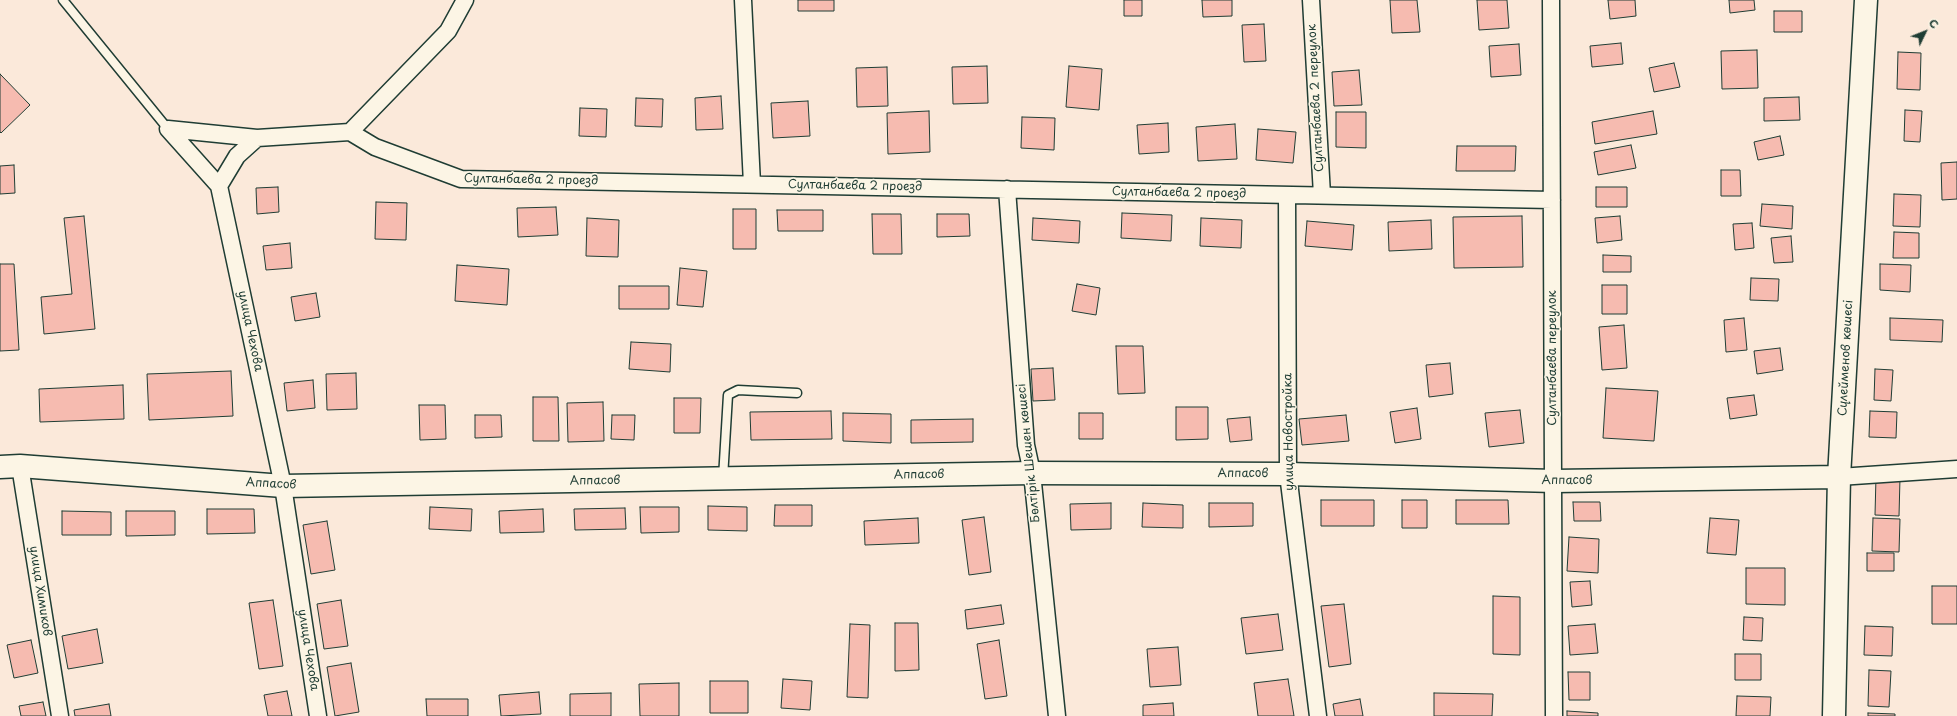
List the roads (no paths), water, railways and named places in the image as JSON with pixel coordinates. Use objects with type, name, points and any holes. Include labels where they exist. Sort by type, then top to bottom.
[{"type":"street","points":[[168,129],[257,138],[350,132],[448,31],[465,0]]},
{"type":"street","points":[[743,0],[752,184]]},
{"type":"street","name":"Султанбаева 2 переулок","points":[[1311,0],[1322,196]]},
{"type":"street","name":"Султанбаева переулок","points":[[1551,0],[1554,716]]},
{"type":"street","name":"Сүлейменов көшесі","points":[[1834,716],[1839,477],[1866,0]]},
{"type":"street","name":"улица Чехова","points":[[168,129],[219,186],[283,486],[318,716]]},
{"type":"street","name":"Султанбаева 2 проезд","points":[[350,132],[375,147],[461,179],[1552,200]]},
{"type":"street","points":[[219,186],[237,156],[257,138]]},
{"type":"street","name":"Бөлтірік Шешен көшесі","points":[[1007,189],[1026,445],[1032,473],[1057,716]]},
{"type":"street","name":"улица Новостройка","points":[[1287,195],[1288,474],[1318,716]]},
{"type":"street","name":"Аппасов","points":[[10,466],[283,486],[1032,473],[1288,474],[1554,481],[1839,477]]},
{"type":"street","name":"улица Химиков","points":[[10,466],[60,716]]},
{"type":"street","points":[[1839,477],[1957,469]]},
{"type":"lane","name":"улица Чехова","points":[[63,0],[168,129]]},
{"type":"lane","points":[[723,478],[728,395],[738,390],[797,393]]}]
